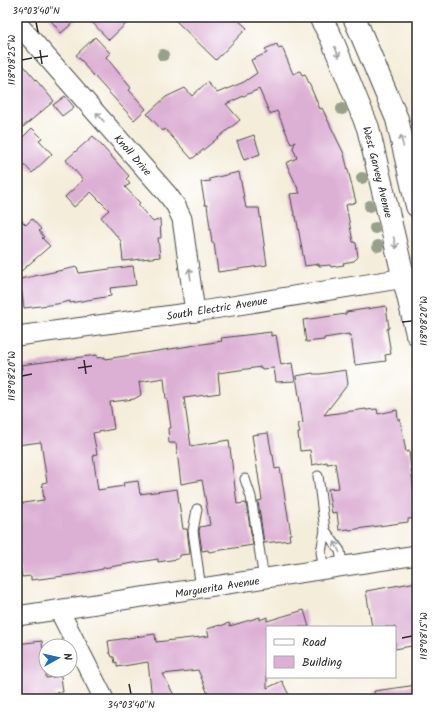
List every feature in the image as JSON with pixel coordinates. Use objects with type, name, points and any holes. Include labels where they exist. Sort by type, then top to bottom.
[{"type":"main road","name":"West Garvey Avenue","points":[[320,17],[331,37],[368,128],[410,277],[417,334]]},
{"type":"main road","points":[[354,17],[396,119],[417,206]]},
{"type":"street","name":"Knoll Drive","points":[[17,23],[176,206],[182,220],[195,312]]},
{"type":"street","name":"South Electric Avenue","points":[[17,336],[195,312],[410,277]]},
{"type":"street","name":"Marguerita Avenue","points":[[17,616],[264,580],[417,555]]},
{"type":"street","points":[[59,610],[104,699]]},
{"type":"lane","points":[[318,476],[325,530],[321,552],[324,570]]},
{"type":"lane","points":[[245,478],[251,497],[264,580]]},
{"type":"lane","points":[[197,509],[193,531],[201,589]]},
{"type":"lane","points":[[325,530],[340,551],[343,567]]},
{"type":"building","points":[[48,17],[80,17],[61,33]]},
{"type":"building","points":[[87,17],[133,17],[109,40]]},
{"type":"building","points":[[172,17],[235,17],[247,28],[216,60]]},
{"type":"building","points":[[95,37],[110,53],[106,57],[131,88],[129,90],[146,109],[134,120],[76,55]]},
{"type":"building","points":[[277,44],[278,48],[282,47],[293,74],[300,71],[302,75],[305,74],[320,109],[322,108],[344,154],[356,202],[346,205],[353,242],[356,243],[358,257],[354,261],[343,263],[344,265],[331,267],[330,265],[319,266],[319,264],[305,266],[296,216],[293,210],[290,194],[300,193],[286,163],[297,158],[293,148],[295,142],[291,144],[277,111],[270,114],[259,89],[226,104],[240,120],[192,159],[165,129],[163,131],[147,114],[166,97],[185,88],[192,96],[207,82],[217,93],[244,82],[257,73],[251,60],[267,53],[265,49]]},
{"type":"building","points":[[17,58],[54,101],[23,127],[17,120]]},
{"type":"building","points":[[65,96],[74,107],[62,116],[53,105]]},
{"type":"building","points":[[32,128],[42,138],[39,140],[52,154],[32,173],[17,157],[17,143]]},
{"type":"building","points":[[254,135],[260,154],[244,160],[237,141]]},
{"type":"building","points":[[93,136],[129,176],[126,179],[130,184],[125,187],[140,203],[138,205],[153,222],[160,219],[161,238],[158,238],[160,257],[123,261],[121,241],[101,217],[109,210],[91,192],[74,207],[65,197],[83,180],[66,160]]},
{"type":"building","points":[[239,172],[246,208],[259,208],[267,265],[218,272],[214,243],[212,243],[207,205],[205,205],[201,182],[211,181],[209,179]]},
{"type":"building","points":[[17,216],[26,225],[32,219],[41,229],[39,231],[44,237],[42,238],[50,246],[19,273],[17,259]]},
{"type":"building","points":[[133,266],[136,285],[110,288],[111,296],[70,303],[70,301],[24,308],[20,279],[77,267],[79,273]]},
{"type":"building","points":[[386,306],[389,328],[387,329],[391,354],[385,355],[386,361],[355,365],[351,335],[349,336],[349,334],[324,338],[324,340],[306,342],[303,320],[346,314],[346,312]]},
{"type":"building","points":[[271,332],[271,336],[276,335],[281,365],[292,363],[295,381],[276,382],[274,368],[262,369],[261,367],[218,373],[220,393],[184,398],[191,446],[229,440],[237,504],[246,503],[253,545],[209,552],[208,550],[202,551],[199,531],[200,527],[210,525],[202,480],[181,484],[176,443],[169,443],[168,428],[171,428],[164,378],[139,382],[141,395],[134,399],[110,402],[114,429],[93,433],[97,454],[93,455],[98,490],[124,486],[123,483],[138,481],[140,494],[177,489],[183,529],[187,529],[190,554],[180,555],[178,559],[158,562],[158,559],[103,568],[72,575],[31,580],[31,576],[22,577],[17,549],[17,504],[44,500],[42,483],[47,482],[41,442],[17,445],[17,370],[22,369],[21,365],[97,355],[97,358],[105,357],[105,359],[222,341],[221,338]]},
{"type":"building","points":[[346,370],[348,384],[324,415],[366,409],[377,409],[378,414],[397,410],[406,452],[409,451],[417,518],[408,519],[408,522],[339,530],[337,512],[332,513],[328,489],[339,488],[335,463],[327,464],[327,462],[312,465],[310,450],[300,451],[298,433],[300,433],[298,424],[303,423],[296,376]]},
{"type":"building","points":[[268,433],[275,469],[280,468],[291,534],[289,534],[290,540],[264,543],[258,501],[262,500],[252,435]]},
{"type":"building","points":[[417,582],[417,645],[396,649],[396,626],[372,626],[366,591]]},
{"type":"building","points":[[304,610],[309,626],[266,626],[267,688],[282,681],[291,699],[210,699],[198,670],[163,674],[176,699],[152,699],[148,662],[117,667],[117,662],[115,663],[114,657],[110,654],[108,641],[155,634],[156,642],[209,636],[207,629],[220,625],[229,623],[230,626],[260,617],[260,620],[267,617],[267,621]]},
{"type":"building","points":[[38,641],[38,678],[61,678],[63,692],[54,693],[57,699],[24,699],[19,667],[17,665],[17,644]]},
{"type":"building","points":[[417,685],[417,699],[375,699],[374,691]]}]
